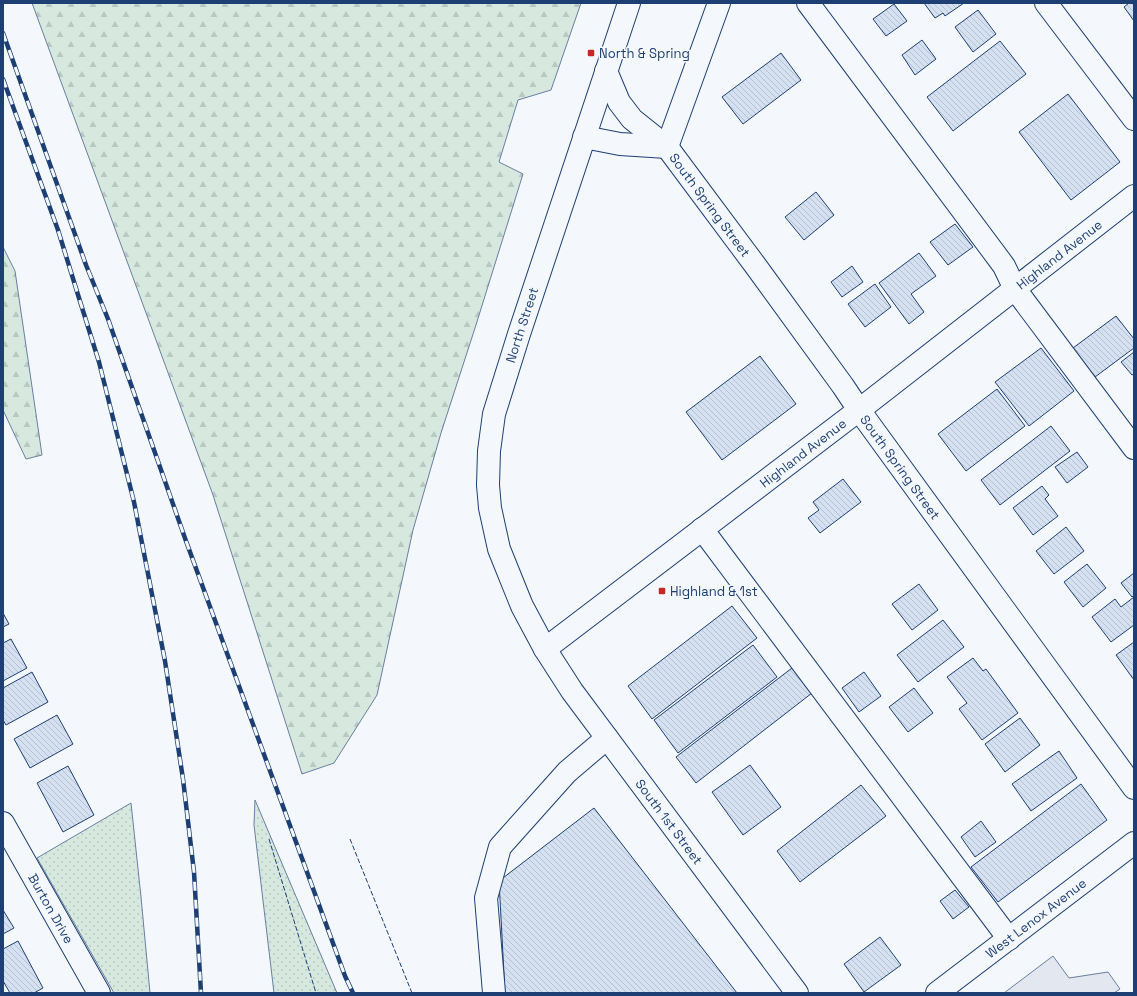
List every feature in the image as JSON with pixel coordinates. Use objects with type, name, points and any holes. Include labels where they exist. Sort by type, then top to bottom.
[{"type":"street","name":"North Street","points":[[545,649],[522,606],[499,548],[490,508],[488,485],[489,451],[494,414],[629,3]]},
{"type":"street","points":[[667,147],[719,3]]},
{"type":"street","points":[[808,3],[1004,266],[1015,289],[1134,448]]},
{"type":"street","points":[[1046,3],[1134,119]]},
{"type":"street","name":"South Spring Street","points":[[606,71],[619,102],[632,119],[667,147],[755,265],[1134,788]]},
{"type":"street","name":"South Spring Street","points":[[584,137],[620,144],[667,147]]},
{"type":"street","name":"Highland Avenue","points":[[545,649],[859,410],[1134,196]]},
{"type":"street","points":[[702,529],[1009,939]]},
{"type":"street","name":"South 1st Street","points":[[545,649],[572,691],[797,993]]},
{"type":"street","points":[[494,993],[486,898],[500,847],[567,772],[607,738]]},
{"type":"street","name":"Burton Drive","points":[[3,823],[98,993]]},
{"type":"street","name":"West Lenox Avenue","points":[[938,993],[1134,843]]},
{"type":"green space","points":[[32,3],[581,3],[551,90],[518,100],[499,162],[523,174],[441,433],[413,530],[377,695],[334,763],[302,774],[213,495]]},
{"type":"green space","points":[[3,247],[15,271],[42,455],[26,459],[3,410]]},
{"type":"green space","points":[[255,800],[337,993],[274,993],[254,825]]},
{"type":"green space","points":[[131,803],[150,993],[114,993],[37,858]]},
{"type":"shaded area","points":[[1053,956],[1069,978],[1108,972],[1120,989],[1114,993],[1004,993]]},
{"type":"building","points":[[924,3],[964,3],[945,16],[943,13],[935,18]]},
{"type":"building","points":[[1129,3],[1134,3],[1134,21],[1124,7]]},
{"type":"building","points":[[894,4],[907,21],[886,36],[873,19]]},
{"type":"building","points":[[978,10],[996,34],[973,52],[955,27]]},
{"type":"building","points":[[922,40],[936,59],[915,75],[902,55]]},
{"type":"building","points":[[1000,41],[1026,74],[953,131],[927,97]]},
{"type":"building","points":[[781,53],[801,80],[743,124],[722,97]]},
{"type":"building","points":[[1068,94],[1120,162],[1071,200],[1019,132]]},
{"type":"building","points":[[816,192],[834,215],[804,240],[785,217]]},
{"type":"building","points":[[955,224],[973,247],[948,265],[930,242]]},
{"type":"building","points":[[919,253],[936,276],[911,294],[924,312],[909,324],[879,283]]},
{"type":"building","points":[[852,266],[863,282],[842,297],[831,282]]},
{"type":"building","points":[[875,284],[891,307],[865,327],[848,304]]},
{"type":"building","points":[[1116,316],[1134,339],[1134,348],[1095,377],[1073,348]]},
{"type":"building","points":[[1041,348],[1074,391],[1029,426],[995,382]]},
{"type":"building","points":[[1134,352],[1134,374],[1132,375],[1121,362]]},
{"type":"building","points":[[760,356],[796,404],[722,460],[686,412]]},
{"type":"building","points":[[997,389],[1025,426],[966,471],[938,434]]},
{"type":"building","points":[[1051,426],[1070,451],[1000,505],[981,480]]},
{"type":"building","points":[[1077,452],[1088,467],[1067,483],[1055,467]]},
{"type":"building","points":[[843,479],[861,502],[820,533],[808,518],[819,510],[813,502]]},
{"type":"building","points":[[1042,486],[1049,495],[1045,499],[1058,516],[1033,535],[1013,508]]},
{"type":"building","points":[[1066,527],[1084,551],[1054,574],[1036,551]]},
{"type":"building","points":[[1087,564],[1106,588],[1083,607],[1064,582]]},
{"type":"building","points":[[1134,573],[1134,595],[1132,597],[1121,583]]},
{"type":"building","points":[[919,584],[938,610],[912,630],[892,604]]},
{"type":"building","points":[[1134,597],[1134,625],[1111,642],[1092,617],[1115,599],[1121,607]]},
{"type":"building","points":[[732,606],[757,638],[652,719],[628,686]]},
{"type":"building","points":[[3,613],[9,624],[3,627]]},
{"type":"building","points":[[943,620],[964,647],[918,682],[897,655]]},
{"type":"building","points":[[11,639],[27,668],[3,681],[3,643]]},
{"type":"building","points":[[1134,642],[1134,680],[1116,655]]},
{"type":"building","points":[[753,645],[777,677],[678,753],[654,720]]},
{"type":"building","points":[[973,658],[983,671],[986,669],[1018,713],[982,740],[959,709],[967,703],[947,677]]},
{"type":"building","points":[[792,668],[812,693],[696,783],[676,757]]},
{"type":"building","points":[[32,672],[48,702],[6,725],[3,720],[3,688]]},
{"type":"building","points":[[864,672],[881,696],[859,712],[842,688]]},
{"type":"building","points":[[914,688],[933,713],[908,732],[889,707]]},
{"type":"building","points":[[57,715],[73,744],[30,768],[14,739]]},
{"type":"building","points":[[1020,718],[1040,745],[1005,772],[985,744]]},
{"type":"building","points":[[1059,751],[1077,778],[1031,811],[1012,784]]},
{"type":"building","points":[[750,765],[781,807],[743,835],[712,792]]},
{"type":"building","points":[[68,766],[94,815],[63,832],[37,783]]},
{"type":"building","points":[[1081,784],[1107,820],[998,902],[971,867]]},
{"type":"building","points":[[861,785],[886,816],[800,882],[777,851]]},
{"type":"building","points":[[594,808],[737,993],[505,993],[499,881]]},
{"type":"building","points":[[981,821],[996,842],[975,857],[961,837]]},
{"type":"building","points":[[955,890],[969,907],[953,919],[940,901]]},
{"type":"building","points":[[3,910],[14,928],[3,934]]},
{"type":"building","points":[[880,937],[901,965],[864,992],[844,964]]},
{"type":"building","points":[[18,941],[43,988],[34,993],[10,993],[3,981],[3,949]]},
{"type":"railway","points":[[3,33],[86,265],[108,319],[186,541],[345,976],[353,993]]},
{"type":"railway","points":[[3,79],[58,230],[99,362],[134,502],[165,661],[183,779],[194,872],[201,993]]},
{"type":"fence","points":[[269,839],[316,993]]},
{"type":"fence","points":[[350,839],[412,993]]},
{"type":"place","name":"North & Spring","points":[[591,53]]},
{"type":"place","name":"Highland & 1st","points":[[662,591]]}]
